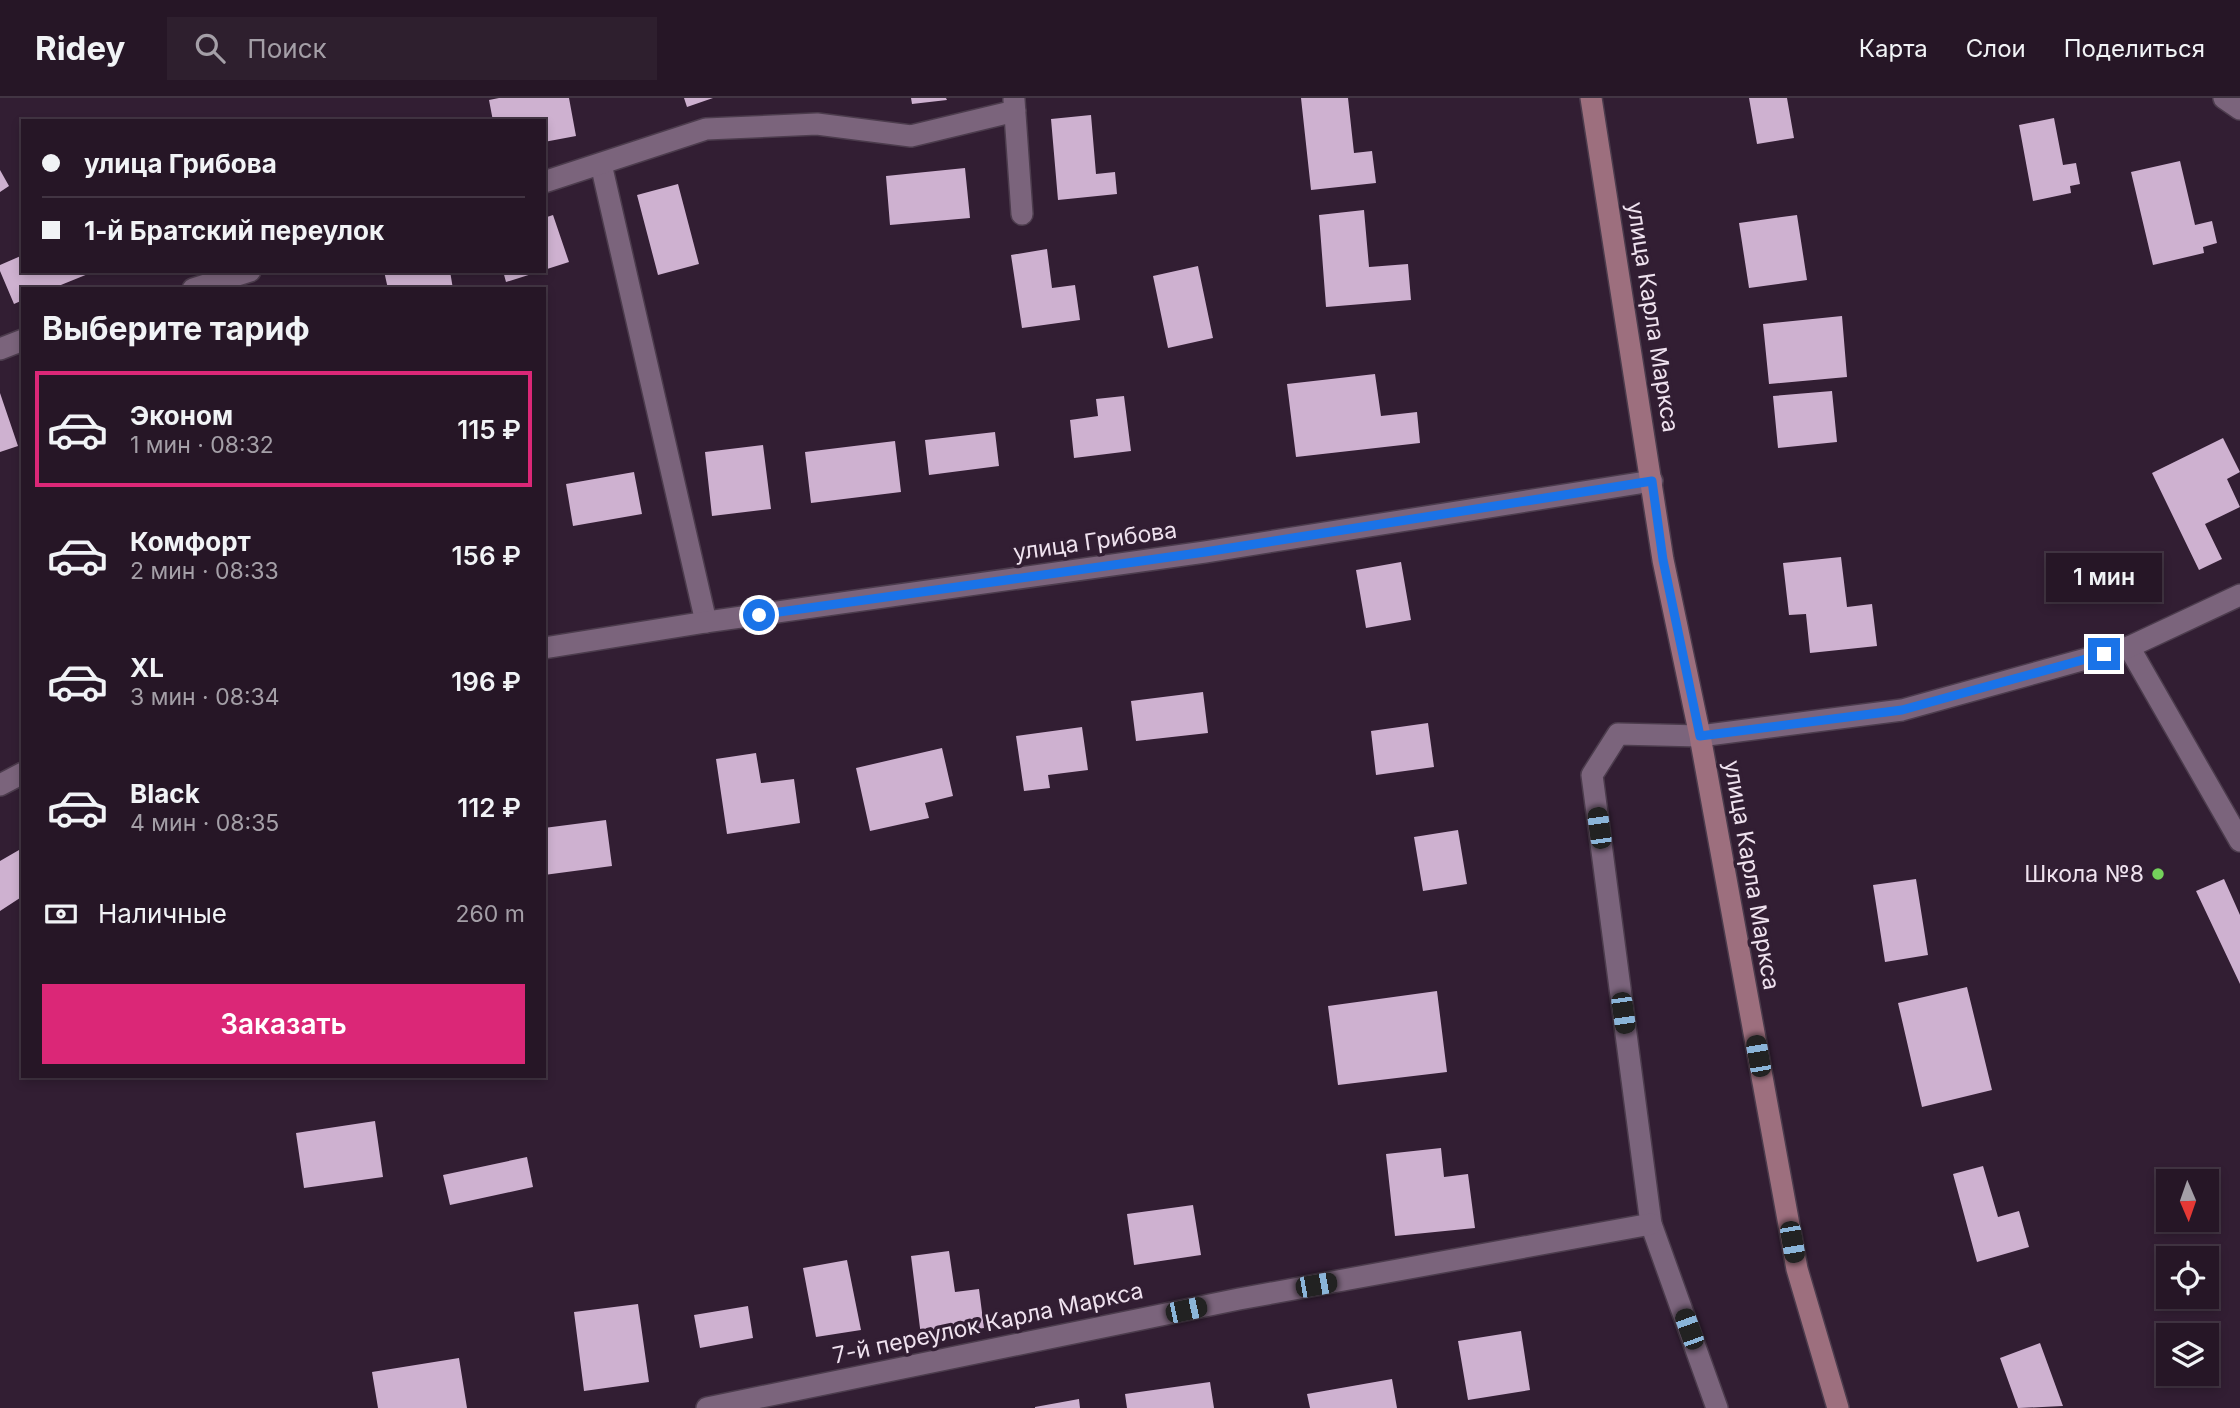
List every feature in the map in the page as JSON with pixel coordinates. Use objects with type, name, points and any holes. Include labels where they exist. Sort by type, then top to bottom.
[{"type":"main road","name":"улица Карла Маркса","points":[[1591,98],[1663,560],[1700,736],[1797,1269],[1838,1408]]},
{"type":"street","points":[[2224,98],[2240,109]]},
{"type":"street","points":[[546,181],[706,129],[817,124],[911,136],[1014,104],[1022,214]]},
{"type":"street","points":[[601,164],[706,622]]},
{"type":"street","points":[[199,287],[244,273]]},
{"type":"street","name":"улица Грибова","points":[[546,648],[706,622],[1205,552],[1652,481]]},
{"type":"street","points":[[1717,1408],[1651,1224],[1592,775],[1618,734],[1700,736],[1902,710],[2129,647],[2240,595]]},
{"type":"street","points":[[2129,647],[2240,841]]},
{"type":"street","points":[[0,785],[21,774]]},
{"type":"street","name":"7-й переулок Карла Маркса","points":[[707,1408],[1239,1299],[1651,1224]]},
{"type":"building","points":[[569,98],[576,136],[546,142],[546,119],[493,119],[489,100]]},
{"type":"building","points":[[684,98],[713,98],[687,107]]},
{"type":"building","points":[[911,98],[946,98],[947,100],[912,104]]},
{"type":"building","points":[[1301,98],[1348,98],[1354,153],[1372,151],[1376,183],[1311,190]]},
{"type":"building","points":[[1749,98],[1787,98],[1794,138],[1757,144]]},
{"type":"building","points":[[1091,115],[1096,174],[1115,172],[1117,194],[1058,200],[1051,119]]},
{"type":"building","points":[[2054,118],[2063,165],[2076,163],[2080,184],[2070,186],[2071,193],[2033,201],[2019,125]]},
{"type":"building","points":[[2180,161],[2195,225],[2212,221],[2217,243],[2203,247],[2204,253],[2153,265],[2131,172]]},
{"type":"building","points":[[965,168],[970,218],[890,225],[886,176]]},
{"type":"building","points":[[0,170],[9,186],[0,192]]},
{"type":"building","points":[[678,184],[699,264],[658,275],[637,195]]},
{"type":"building","points":[[1364,210],[1369,267],[1408,264],[1411,300],[1326,307],[1319,215]]},
{"type":"building","points":[[553,215],[569,262],[546,269],[546,217]]},
{"type":"building","points":[[1797,215],[1807,280],[1749,288],[1739,223]]},
{"type":"building","points":[[1047,249],[1052,288],[1075,285],[1080,320],[1022,328],[1011,255]]},
{"type":"building","points":[[21,256],[21,273],[88,274],[56,287],[21,287],[21,301],[14,304],[0,265]]},
{"type":"building","points":[[1198,266],[1213,338],[1168,348],[1153,276]]},
{"type":"building","points":[[384,273],[450,273],[453,287],[388,287]]},
{"type":"building","points":[[504,273],[535,273],[506,282]]},
{"type":"building","points":[[1842,316],[1847,377],[1769,384],[1763,324]]},
{"type":"building","points":[[1375,374],[1381,416],[1417,412],[1420,443],[1296,457],[1287,384]]},
{"type":"building","points":[[1832,391],[1837,442],[1778,448],[1773,396]]},
{"type":"building","points":[[0,393],[18,446],[0,452]]},
{"type":"building","points":[[1124,396],[1131,451],[1074,458],[1070,420],[1098,416],[1096,399]]},
{"type":"building","points":[[995,432],[999,466],[929,475],[925,440]]},
{"type":"building","points":[[2223,438],[2240,472],[2227,479],[2240,507],[2205,524],[2222,559],[2199,570],[2152,473]]},
{"type":"building","points":[[895,441],[901,492],[811,503],[805,452]]},
{"type":"building","points":[[763,445],[771,509],[712,516],[705,452]]},
{"type":"building","points":[[634,472],[642,514],[573,526],[566,484]]},
{"type":"building","points":[[1841,557],[1847,607],[1872,604],[1877,646],[1810,653],[1806,614],[1789,615],[1783,563]]},
{"type":"building","points":[[1401,562],[1411,620],[1366,628],[1356,570]]},
{"type":"building","points":[[1203,692],[1208,733],[1136,741],[1131,701]]},
{"type":"building","points":[[1428,723],[1434,767],[1376,775],[1371,731]]},
{"type":"building","points":[[1082,727],[1088,770],[1048,775],[1050,788],[1024,791],[1016,736]]},
{"type":"building","points":[[942,748],[953,796],[925,803],[929,818],[870,831],[856,768]]},
{"type":"building","points":[[756,753],[761,783],[794,779],[800,823],[727,834],[716,759]]},
{"type":"building","points":[[606,820],[612,866],[546,875],[546,828]]},
{"type":"building","points":[[1458,830],[1467,884],[1423,891],[1414,837]]},
{"type":"building","points":[[19,850],[21,853],[21,897],[0,911],[0,861]]},
{"type":"building","points":[[1916,879],[1928,955],[1885,962],[1873,885]]},
{"type":"building","points":[[2224,879],[2240,915],[2240,984],[2196,891]]},
{"type":"building","points":[[1967,987],[1992,1090],[1922,1107],[1898,1003]]},
{"type":"building","points":[[1437,991],[1447,1072],[1338,1085],[1328,1006]]},
{"type":"building","points":[[375,1121],[383,1177],[304,1188],[296,1133]]},
{"type":"building","points":[[1441,1148],[1444,1177],[1468,1174],[1475,1228],[1395,1236],[1386,1154]]},
{"type":"building","points":[[527,1157],[533,1187],[450,1205],[443,1175]]},
{"type":"building","points":[[1983,1166],[1998,1217],[2019,1211],[2029,1247],[1977,1262],[1953,1174]]},
{"type":"building","points":[[1193,1205],[1201,1255],[1134,1265],[1127,1214]]},
{"type":"building","points":[[949,1251],[955,1292],[979,1289],[984,1328],[921,1336],[911,1256]]},
{"type":"building","points":[[847,1260],[861,1330],[816,1337],[803,1268]]},
{"type":"building","points":[[638,1304],[649,1382],[584,1391],[574,1312]]},
{"type":"building","points":[[748,1306],[753,1338],[700,1348],[694,1315]]},
{"type":"building","points":[[1521,1331],[1530,1390],[1468,1400],[1458,1341]]},
{"type":"building","points":[[2040,1343],[2063,1406],[2018,1408],[2000,1358]]},
{"type":"building","points":[[459,1358],[467,1408],[378,1408],[372,1372]]},
{"type":"building","points":[[1392,1379],[1397,1408],[1310,1408],[1307,1394]]},
{"type":"building","points":[[1210,1382],[1214,1408],[1127,1408],[1125,1394]]},
{"type":"building","points":[[1079,1399],[1080,1408],[1035,1408],[1035,1407]]},
{"type":"place","name":"Школа №8","points":[[2158,874]]},
{"type":"route","points":[[759,615],[1205,552],[1652,481],[1663,560],[1700,736],[1902,710],[2104,654]]}]
